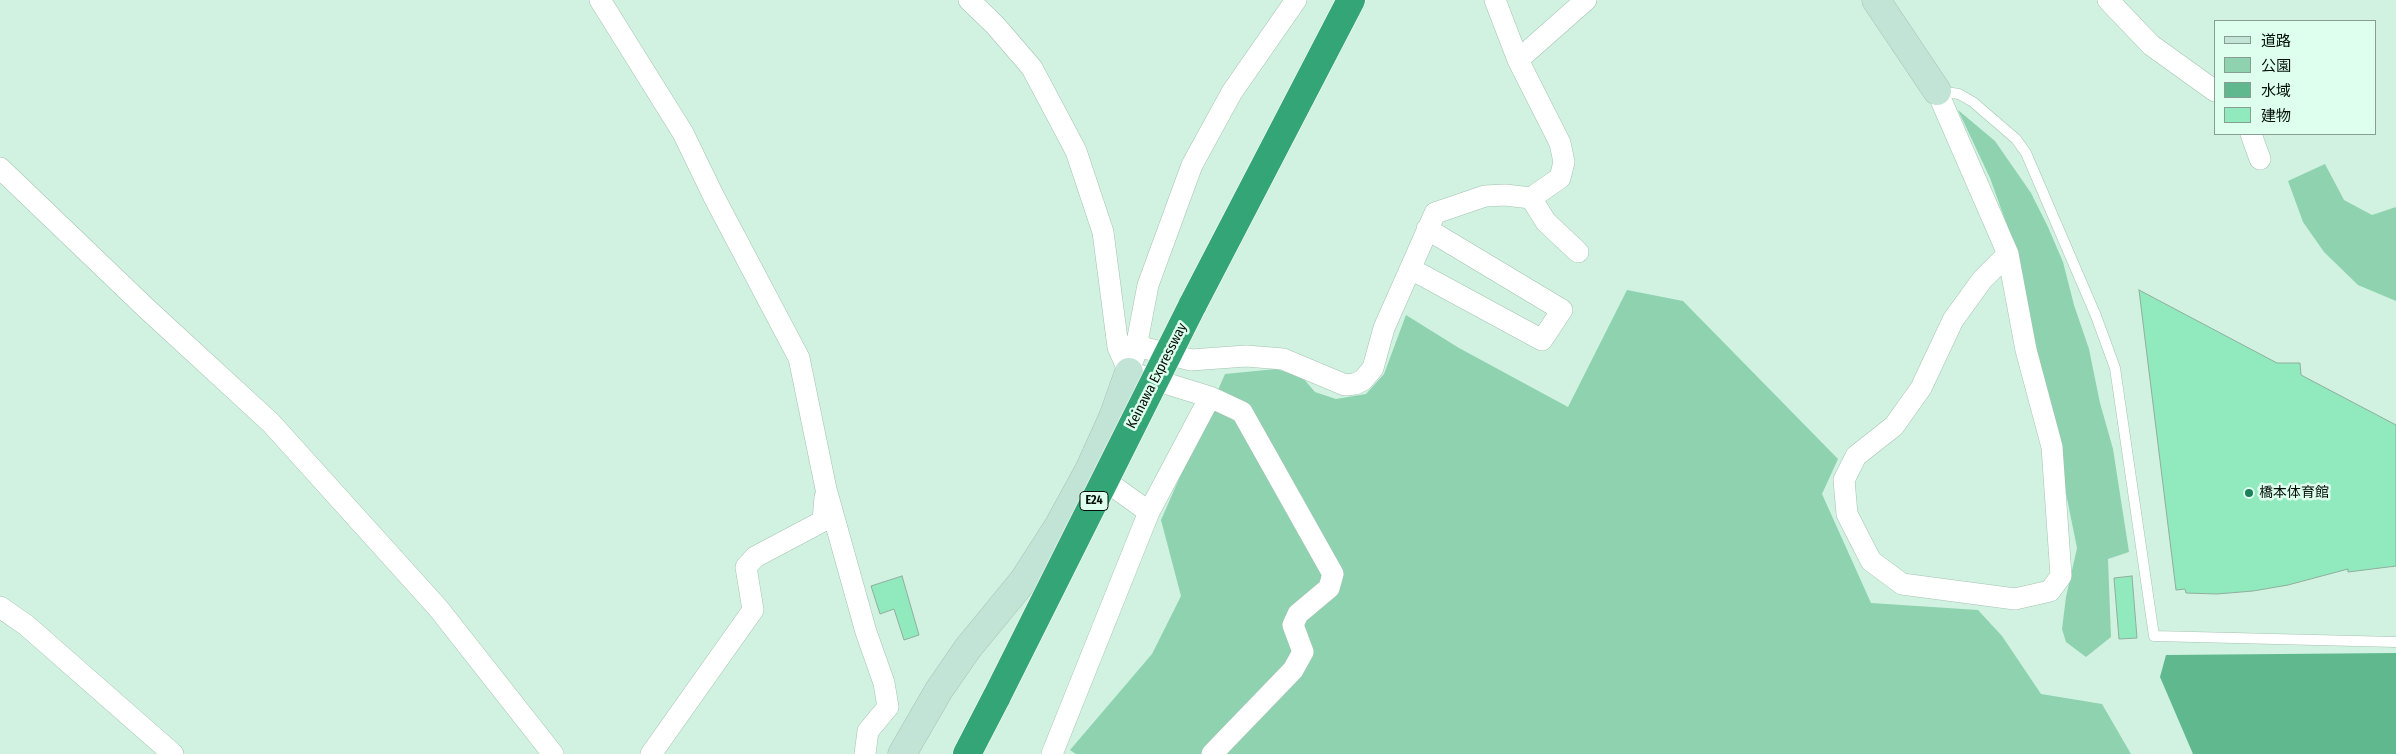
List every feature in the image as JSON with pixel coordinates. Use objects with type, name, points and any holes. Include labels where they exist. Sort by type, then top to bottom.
[{"type":"highway","name":"Keinawa Expressway","points":[[967,754],[1192,306],[1351,0]]},
{"type":"street","points":[[600,0],[683,133],[718,205],[799,358],[826,489],[866,632],[884,683],[888,707],[868,731],[865,754]]},
{"type":"street","points":[[902,754],[939,690],[968,648],[1023,581],[1059,525],[1089,470],[1113,417],[1129,372],[1128,346],[1103,232],[1076,151],[1032,68],[995,25],[969,0]]},
{"type":"street","points":[[1128,346],[1192,165],[1232,92],[1296,0]]},
{"type":"street","points":[[1128,346],[1191,360],[1246,356],[1283,359],[1345,385],[1363,380],[1373,368],[1384,328],[1435,213],[1484,196],[1505,195],[1531,198],[1560,178],[1564,162],[1560,144],[1518,60],[1496,0]]},
{"type":"street","points":[[1518,60],[1586,0]]},
{"type":"street","points":[[1876,0],[1937,91],[2008,254],[2026,350],[2052,447],[2060,576],[2050,591],[2015,599],[1902,584],[1870,561],[1847,514],[1844,480],[1856,456],[1894,426],[1921,388],[1954,320],[1982,280],[2008,254]]},
{"type":"street","points":[[2108,0],[2151,45],[2214,90]]},
{"type":"street","points":[[2251,135],[2260,159]]},
{"type":"street","points":[[0,168],[146,308],[271,423],[438,608],[553,754]]},
{"type":"street","points":[[1531,198],[1546,222],[1578,252]]},
{"type":"street","points":[[1411,269],[1542,340],[1562,310],[1427,229]]},
{"type":"street","points":[[1129,372],[1210,397],[1242,412],[1333,574],[1329,588],[1298,614],[1293,625],[1303,652],[1293,670],[1212,754]]},
{"type":"street","points":[[1052,754],[1149,512],[1210,397]]},
{"type":"street","points":[[1089,470],[1149,512]]},
{"type":"street","points":[[651,754],[753,610],[746,567],[755,557],[823,521],[826,489]]},
{"type":"street","points":[[0,607],[26,625],[173,754]]},
{"type":"lane","points":[[1937,91],[1959,94],[1973,102],[2016,139],[2026,153],[2096,316],[2115,368],[2154,636],[2396,642]]},
{"type":"green space","points":[[1958,110],[1995,141],[2031,193],[2048,227],[2063,262],[2074,305],[2089,349],[2100,403],[2113,449],[2129,552],[2108,559],[2111,637],[2086,657],[2066,642],[2062,629],[2066,597],[2077,548],[2024,285],[2008,228],[1990,178]]},
{"type":"green space","points":[[2325,164],[2344,200],[2372,215],[2396,207],[2396,301],[2358,285],[2324,252],[2303,222],[2288,181]]},
{"type":"green space","points":[[1627,290],[1683,301],[1838,459],[1822,494],[1871,603],[1978,610],[2002,636],[2041,694],[2102,704],[2131,754],[1076,754],[1070,750],[1152,654],[1181,596],[1161,520],[1225,374],[1276,369],[1302,377],[1315,392],[1336,399],[1366,394],[1384,374],[1406,315],[1459,348],[1568,407]]},
{"type":"water","points":[[2396,653],[2396,754],[2193,754],[2160,677],[2166,655]]},
{"type":"building","points":[[2139,290],[2277,363],[2300,363],[2301,375],[2396,425],[2396,566],[2348,572],[2348,569],[2288,585],[2253,591],[2217,594],[2186,593],[2185,589],[2176,590]]},
{"type":"building","points":[[902,576],[919,635],[904,640],[894,609],[880,614],[871,586]]},
{"type":"building","points":[[2132,576],[2137,638],[2119,639],[2114,578]]},
{"type":"place","name":"橋本体育館","points":[[2249,493]]}]
